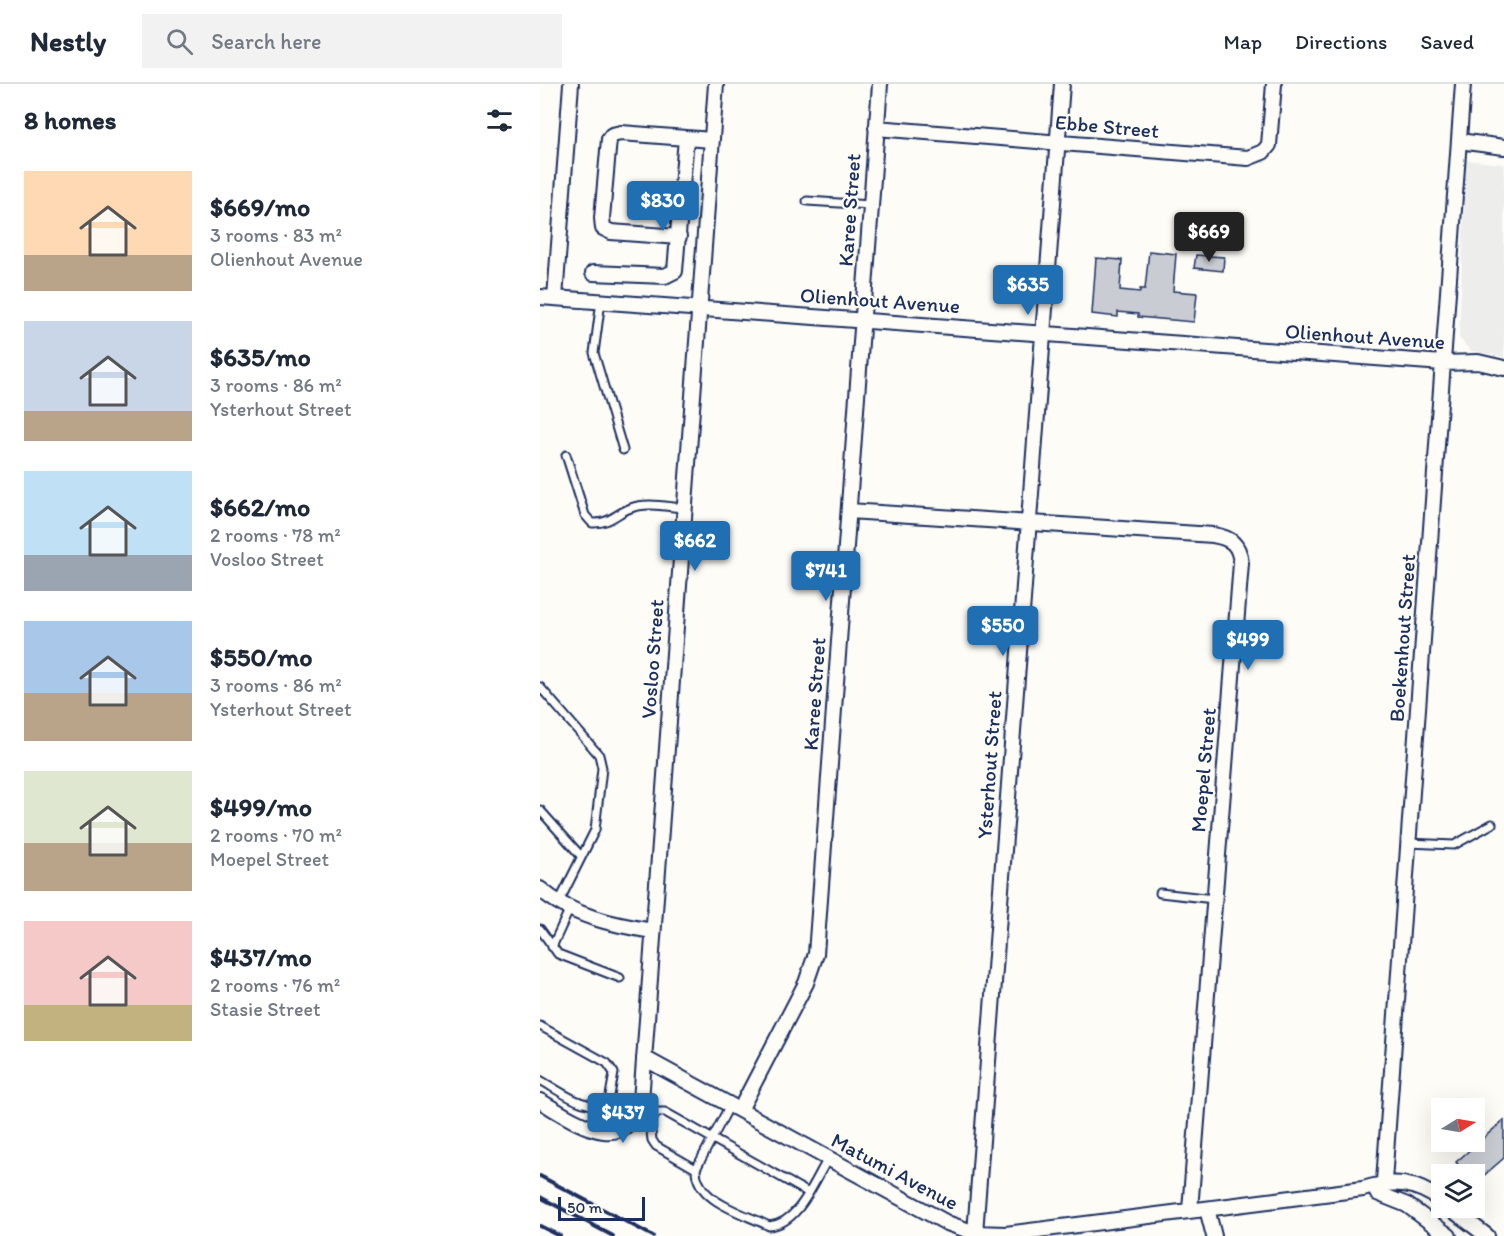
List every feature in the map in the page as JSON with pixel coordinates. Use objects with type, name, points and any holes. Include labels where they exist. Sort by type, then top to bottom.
[{"type":"street","points":[[555,298],[571,84]]},
{"type":"street","name":"Vosloo Street","points":[[540,1101],[595,1131],[609,1132],[622,1128],[638,1109],[644,1058],[716,84]]},
{"type":"street","name":"Karee Street","points":[[735,1108],[814,964],[880,84]]},
{"type":"street","name":"Ysterhout Street","points":[[975,1233],[1062,84]]},
{"type":"street","name":"Ebbe Street","points":[[876,128],[1240,158],[1257,156],[1269,145],[1274,84]]},
{"type":"street","name":"Boekenhout Street","points":[[1383,1189],[1463,84]]},
{"type":"street","points":[[679,237],[611,232],[603,228],[608,147],[612,135],[621,132],[712,140]]},
{"type":"street","points":[[593,273],[670,275],[676,269],[686,138]]},
{"type":"street","points":[[1459,141],[1504,147]]},
{"type":"street","name":"Olienhout Avenue","points":[[540,297],[1443,363],[1478,362],[1504,368]]},
{"type":"street","name":"Moepel Street","points":[[849,511],[1213,535],[1232,540],[1237,546],[1241,563],[1190,1210]]},
{"type":"street","points":[[540,889],[565,905],[624,927],[653,931]]},
{"type":"street","name":"Matumi Avenue","points":[[644,1058],[947,1223],[975,1233],[1006,1234],[1090,1229],[1190,1210],[1383,1189],[1400,1182],[1431,1196]]},
{"type":"street","name":"Matumi Avenue","points":[[1383,1189],[1449,1236]]},
{"type":"street","points":[[1207,1209],[1214,1236]]},
{"type":"street","points":[[1463,1218],[1487,1236]]},
{"type":"lane","points":[[807,201],[871,205]]},
{"type":"lane","points":[[601,301],[594,352],[623,450]]},
{"type":"lane","points":[[566,456],[585,515],[592,523],[612,520],[627,510],[640,506],[684,508]]},
{"type":"lane","points":[[540,687],[601,760],[597,824],[581,856],[552,947]]},
{"type":"lane","points":[[540,810],[581,856]]},
{"type":"lane","points":[[1408,843],[1454,845],[1492,824]]},
{"type":"lane","points":[[1160,893],[1214,899]]},
{"type":"lane","points":[[540,930],[558,954],[620,978]]},
{"type":"lane","points":[[540,1026],[607,1063],[615,1074],[609,1101],[597,1106],[585,1104],[540,1080]]},
{"type":"lane","points":[[735,1108],[696,1169],[696,1178],[706,1195],[769,1226],[787,1221],[828,1159]]},
{"type":"lane","points":[[696,1169],[656,1146],[650,1131],[653,1116],[657,1112],[665,1112],[807,1192]]},
{"type":"shaded area","points":[[1466,160],[1504,164],[1504,357],[1471,351],[1459,338]]},
{"type":"building","points":[[1149,251],[1176,254],[1173,291],[1197,293],[1194,322],[1138,317],[1138,314],[1118,312],[1118,317],[1092,314],[1096,258],[1122,260],[1120,290],[1140,292],[1140,289],[1145,289]]},
{"type":"building","points":[[1196,255],[1224,257],[1223,271],[1194,268]]},
{"type":"building","points":[[1504,1120],[1504,1158],[1485,1174],[1485,1164],[1458,1164],[1456,1162],[1467,1152],[1485,1152],[1485,1137]]},
{"type":"railway","points":[[540,1176],[653,1236]]},
{"type":"railway","points":[[540,1197],[613,1236]]},
{"type":"railway","points":[[540,1226],[560,1236]]}]
